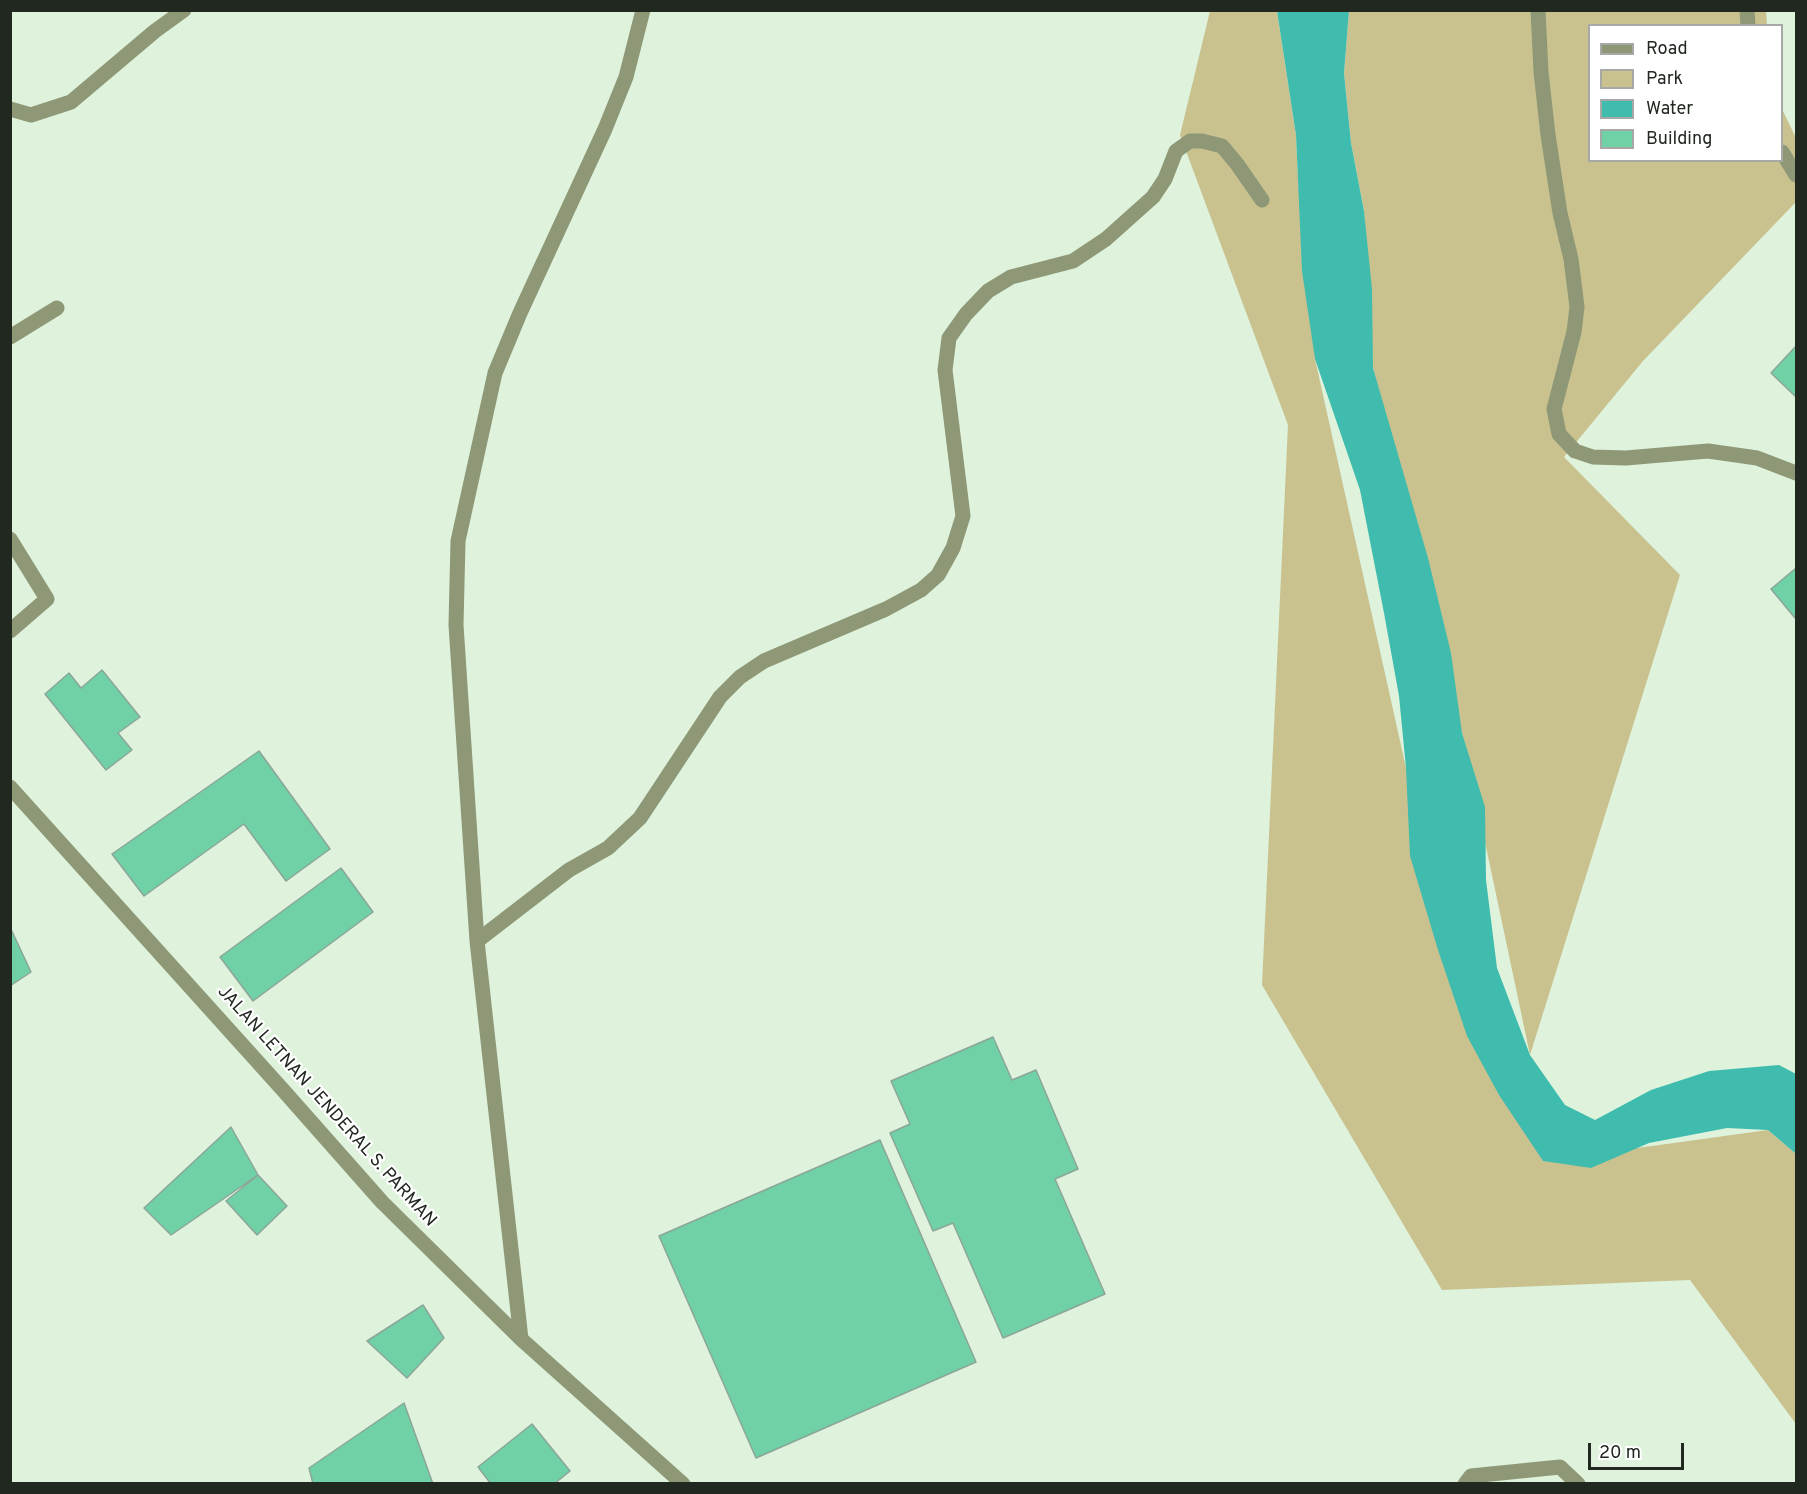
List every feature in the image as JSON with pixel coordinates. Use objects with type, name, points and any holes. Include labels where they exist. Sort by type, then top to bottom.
[{"type":"street","points":[[10,109],[31,115],[71,102],[154,31],[184,10]]},
{"type":"street","points":[[521,1339],[477,941],[456,625],[458,541],[495,373],[525,302],[605,129],[626,77],[643,10]]},
{"type":"street","points":[[1538,10],[1541,72],[1548,135],[1560,213],[1571,259],[1576,307],[1574,332],[1554,409],[1559,434],[1575,451],[1593,457],[1626,459],[1708,451],[1757,458],[1797,473]]},
{"type":"street","points":[[477,941],[569,870],[608,848],[640,818],[720,697],[740,676],[764,661],[886,609],[921,590],[938,575],[953,548],[963,516],[945,370],[950,338],[966,314],[988,291],[1011,277],[1073,261],[1106,239],[1153,197],[1165,178],[1176,151],[1190,141],[1202,141],[1222,147],[1263,200]]},
{"type":"street","points":[[1783,154],[1797,175]]},
{"type":"street","points":[[10,337],[57,308]]},
{"type":"street","points":[[10,539],[47,599],[10,631]]},
{"type":"street","name":"JALAN LETNAN JENDERAL S. PARMAN","points":[[10,787],[382,1202],[521,1339],[679,1482]]},
{"type":"street","points":[[1465,1484],[1471,1476],[1560,1467],[1578,1484]]},
{"type":"green space","points":[[1210,11],[1277,11],[1296,135],[1315,359],[1406,768],[1543,1161],[1768,1130],[1796,1154],[1796,1424],[1690,1280],[1442,1290],[1262,985],[1288,425],[1180,135]]},
{"type":"green space","points":[[1349,11],[1766,11],[1767,24],[1588,24],[1588,162],[1783,162],[1783,111],[1796,138],[1796,202],[1643,361],[1564,457],[1680,575],[1530,1055],[1462,733],[1373,368],[1364,211],[1351,143],[1344,73]]},
{"type":"water","points":[[1277,11],[1349,11],[1344,73],[1351,143],[1364,211],[1372,289],[1373,368],[1428,558],[1451,653],[1462,733],[1485,807],[1486,880],[1497,968],[1530,1055],[1565,1105],[1595,1120],[1651,1090],[1709,1071],[1779,1065],[1796,1074],[1796,1154],[1768,1130],[1727,1128],[1649,1143],[1591,1168],[1543,1161],[1499,1095],[1467,1036],[1410,856],[1406,768],[1399,696],[1384,613],[1360,490],[1315,359],[1302,271],[1296,135]]},
{"type":"building","points":[[1796,346],[1796,397],[1771,373]]},
{"type":"building","points":[[1796,568],[1796,617],[1795,618],[1771,589]]},
{"type":"building","points":[[102,670],[140,717],[118,733],[132,750],[106,770],[45,694],[69,673],[81,688]]},
{"type":"building","points":[[259,751],[330,849],[286,881],[244,824],[144,896],[112,854]]},
{"type":"building","points":[[341,868],[373,912],[253,1001],[220,957]]},
{"type":"building","points":[[10,927],[31,972],[10,986]]},
{"type":"building","points":[[993,1037],[1012,1080],[1036,1070],[1078,1169],[1055,1179],[1105,1294],[1003,1338],[953,1223],[933,1231],[890,1133],[910,1124],[891,1081]]},
{"type":"building","points":[[231,1127],[258,1175],[171,1235],[144,1208]]},
{"type":"building","points":[[880,1140],[976,1362],[756,1458],[659,1236]]},
{"type":"building","points":[[258,1175],[287,1206],[257,1235],[226,1201]]},
{"type":"building","points":[[423,1305],[444,1338],[407,1378],[367,1341]]},
{"type":"building","points":[[404,1403],[433,1484],[313,1484],[309,1468]]},
{"type":"building","points":[[532,1424],[570,1471],[554,1484],[491,1484],[478,1467]]}]
